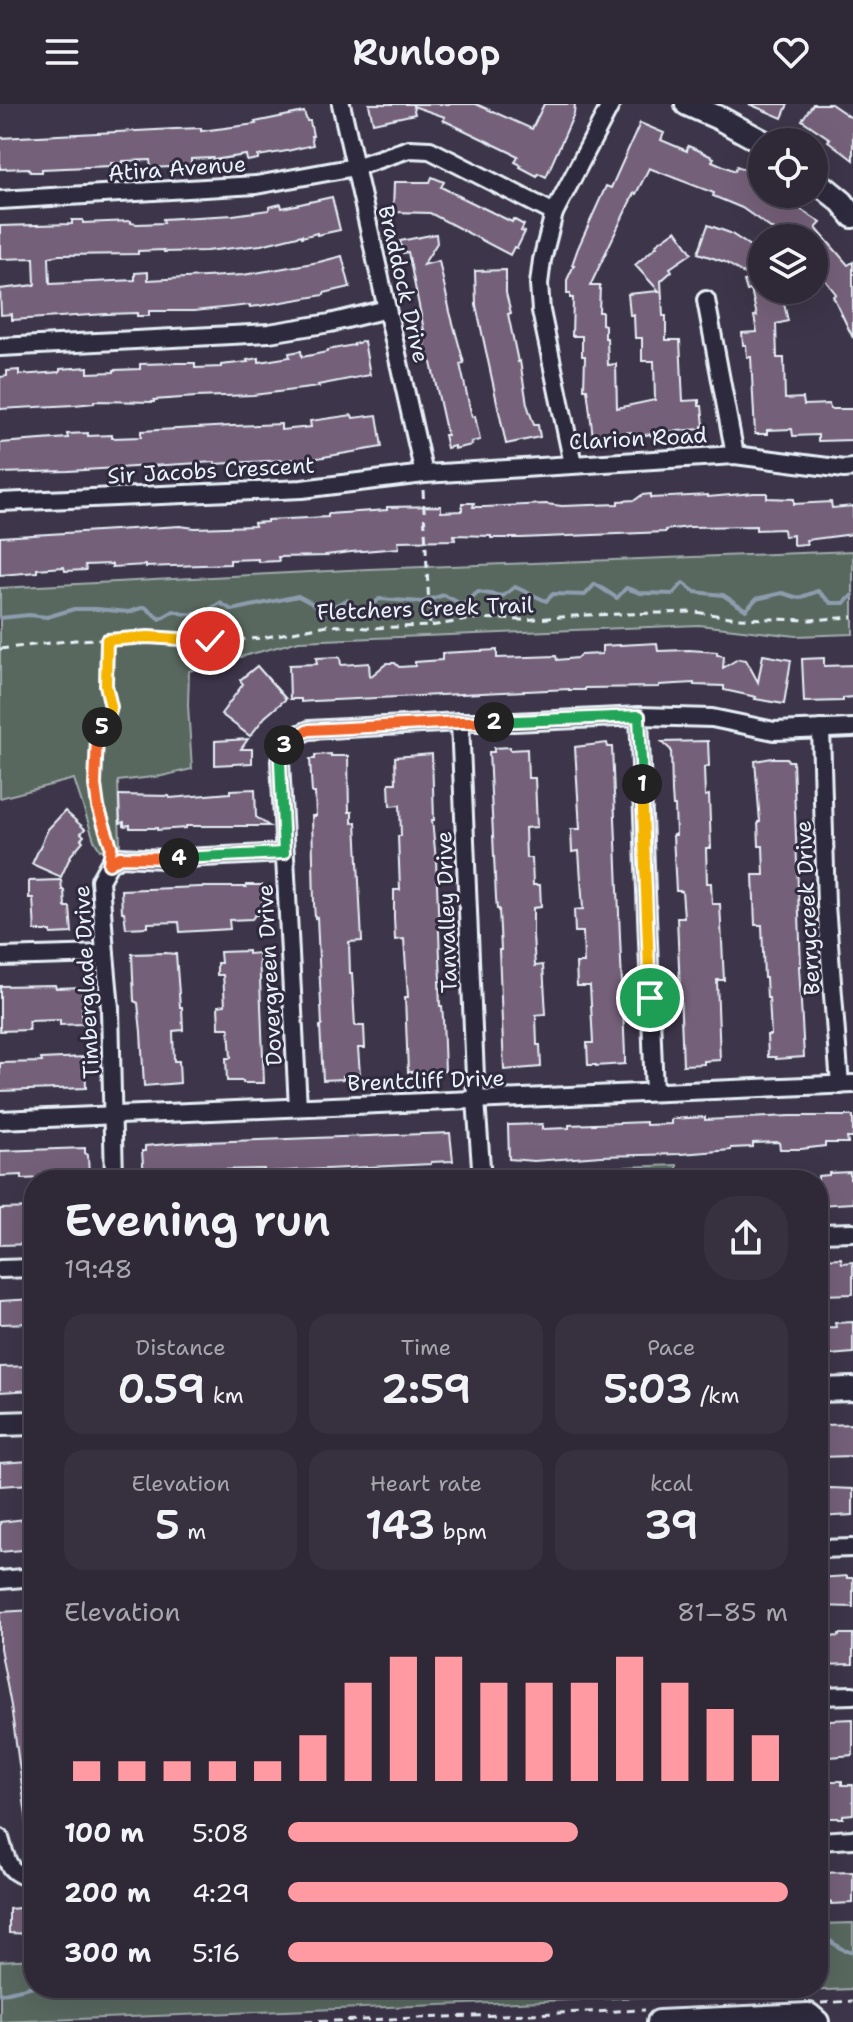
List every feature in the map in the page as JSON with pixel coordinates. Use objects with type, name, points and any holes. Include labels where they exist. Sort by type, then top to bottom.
[{"type":"street","name":"Braddock Drive","points":[[341,104],[424,482]]},
{"type":"street","points":[[573,464],[541,311],[539,284],[554,213],[611,104]]},
{"type":"street","points":[[687,104],[721,111],[748,131]]},
{"type":"street","name":"Atira Avenue","points":[[0,200],[233,187],[355,167],[409,149],[430,150],[554,213]]},
{"type":"street","points":[[828,189],[849,204]]},
{"type":"street","points":[[706,300],[735,455]]},
{"type":"street","points":[[0,347],[269,333],[387,309]]},
{"type":"street","name":"Clarion Road","points":[[424,482],[573,464],[735,455],[853,468]]},
{"type":"street","name":"Sir Jacobs Crescent","points":[[0,502],[424,482]]},
{"type":"street","points":[[639,716],[654,1092]]},
{"type":"street","name":"Dovergreen Drive","points":[[298,1107],[280,761],[284,745],[293,737],[309,730],[639,716],[712,718],[774,731],[853,728]]},
{"type":"street","name":"Tanvalley Drive","points":[[460,722],[481,1170]]},
{"type":"street","name":"Berrycreek Drive","points":[[821,729],[826,905],[846,1084]]},
{"type":"street","name":"Timberglade Drive","points":[[113,1170],[110,1008],[100,880],[109,864],[120,857],[165,859],[284,853]]},
{"type":"street","points":[[0,957],[105,954]]},
{"type":"street","name":"Brentcliff Drive","points":[[0,1120],[846,1084]]},
{"type":"street","points":[[828,1233],[853,1232]]},
{"type":"street","points":[[0,1269],[24,1268]]},
{"type":"street","points":[[828,1390],[853,1389]]},
{"type":"street","points":[[0,1424],[24,1423]]},
{"type":"street","points":[[828,1549],[853,1548]]},
{"type":"street","points":[[0,1580],[24,1578]]},
{"type":"street","points":[[828,1696],[853,1695]]},
{"type":"street","points":[[0,1838],[9,1866],[18,1875],[24,1876]]},
{"type":"street","points":[[828,1840],[853,1839]]},
{"type":"street","points":[[653,2016],[685,2021],[809,2015],[816,2012]]},
{"type":"path","points":[[424,482],[430,626]]},
{"type":"path","name":"Fletchers Creek Trail","points":[[0,649],[75,640],[148,637],[235,640],[328,625],[368,628],[430,626],[479,618],[522,620],[674,612],[737,618],[811,620],[853,617]]},
{"type":"path","points":[[107,640],[106,685],[111,707],[97,737],[95,785],[98,807],[111,846],[109,864]]},
{"type":"path","points":[[816,2012],[853,2001]]},
{"type":"path","points":[[305,2022],[653,2016]]},
{"type":"green space","points":[[853,551],[853,634],[796,636],[699,625],[299,641],[189,671],[192,769],[118,781],[120,845],[100,850],[74,779],[0,798],[0,588],[368,569]]},
{"type":"green space","points":[[677,1165],[677,1170],[544,1170]]},
{"type":"green space","points":[[853,1923],[853,1989],[828,1990],[828,1924]]},
{"type":"green space","points":[[24,1960],[24,1998],[620,1998],[0,2022],[0,1961]]},
{"type":"building","points":[[369,104],[476,104],[532,129],[544,104],[575,104],[574,114],[546,177],[520,167],[515,162],[518,156],[443,120],[445,117],[413,106],[415,114],[373,123]]},
{"type":"building","points":[[749,104],[788,104],[782,118]]},
{"type":"building","points":[[813,104],[831,104],[853,119],[853,160],[828,141],[828,128],[814,128],[802,120]]},
{"type":"building","points":[[304,112],[307,121],[310,121],[313,145],[258,156],[258,159],[247,161],[246,155],[213,160],[191,159],[191,166],[151,168],[150,160],[123,161],[111,163],[111,166],[42,169],[42,172],[30,172],[29,168],[0,169],[0,138],[201,128],[201,131],[256,124]]},
{"type":"building","points":[[640,123],[664,133],[661,140],[687,151],[688,146],[700,151],[714,158],[712,161],[735,171],[737,166],[748,171],[748,208],[799,208],[821,223],[765,224],[742,208],[713,196],[714,193],[649,168],[634,193],[590,286],[600,286],[599,312],[602,312],[602,324],[605,325],[608,365],[616,364],[617,408],[655,400],[654,361],[642,361],[642,338],[635,338],[634,315],[630,315],[628,294],[659,291],[635,265],[676,230],[692,253],[670,268],[672,271],[661,281],[666,340],[680,340],[683,401],[699,400],[702,429],[633,438],[631,432],[593,437],[587,389],[584,389],[582,336],[572,336],[573,298],[567,294],[567,280],[606,186],[611,188]]},
{"type":"building","points":[[432,177],[444,182],[441,187],[524,225],[521,231],[525,232],[517,248],[514,247],[510,255],[430,213],[393,212],[394,182],[430,182]]},
{"type":"building","points":[[332,197],[340,230],[261,245],[206,251],[59,255],[49,257],[50,284],[135,280],[135,273],[148,272],[148,280],[243,275],[342,256],[350,287],[324,295],[259,306],[149,311],[149,316],[137,316],[137,313],[12,320],[12,314],[1,315],[0,289],[35,285],[34,258],[0,259],[0,226],[72,224],[72,220],[83,220],[83,223],[164,223],[163,219],[233,215]]},
{"type":"building","points":[[708,225],[730,233],[748,245],[748,268],[744,274],[725,262],[698,253]]},
{"type":"building","points":[[436,234],[437,243],[423,265],[439,261],[464,363],[460,364],[472,417],[475,416],[480,440],[454,449],[454,446],[447,448],[444,435],[447,435],[430,358],[427,356],[408,252],[403,253],[400,241]]},
{"type":"building","points":[[828,242],[848,265],[853,262],[853,338],[833,296],[836,294],[828,284]]},
{"type":"building","points":[[506,270],[506,293],[511,313],[508,314],[527,404],[534,425],[538,425],[540,437],[506,444],[476,305],[475,271]]},
{"type":"building","points":[[754,304],[784,304],[788,321],[776,324],[777,358],[784,358],[785,399],[803,398],[804,405],[829,404],[830,409],[853,409],[853,440],[818,441],[818,435],[793,436],[792,429],[755,434],[751,357],[747,357],[742,333],[757,332],[754,316],[757,316]]},
{"type":"building","points":[[364,341],[370,375],[319,387],[154,402],[94,401],[0,409],[0,377],[7,376],[7,371],[19,370],[19,375],[88,367],[88,373],[114,372],[140,369],[140,364],[177,363],[195,363],[195,368],[221,367],[259,358],[259,362],[290,357],[289,353],[301,351],[302,357]]},
{"type":"building","points":[[352,415],[353,418],[377,415],[382,447],[300,461],[0,473],[0,443],[68,438],[67,434],[88,433],[88,436],[112,435],[112,438],[141,437],[141,431],[232,426],[281,424],[281,430],[311,427],[310,421]]},
{"type":"building","points":[[767,493],[767,498],[794,499],[794,504],[831,502],[832,508],[853,506],[853,534],[806,540],[807,544],[793,545],[793,535],[784,536],[783,529],[756,530],[756,526],[689,527],[665,532],[521,538],[454,535],[455,540],[398,541],[399,548],[327,556],[278,557],[279,561],[230,560],[230,564],[146,567],[85,565],[86,570],[65,571],[64,567],[0,575],[0,537],[180,526],[255,526],[254,523],[267,520],[328,517],[328,514],[387,510],[387,507],[441,506],[441,512],[462,511],[462,503],[474,503],[473,507],[562,506],[618,504],[618,501],[635,500],[651,494],[651,498]]},
{"type":"building","points":[[657,643],[658,651],[717,652],[717,655],[724,656],[723,668],[738,659],[746,660],[758,682],[763,655],[791,660],[784,704],[724,690],[724,686],[694,683],[301,702],[301,699],[290,699],[289,665],[317,664],[316,658],[340,657],[341,665],[369,663],[370,677],[387,663],[395,663],[399,667],[415,666],[415,662],[442,660],[442,653],[497,650],[497,658],[556,656],[557,660],[602,654],[602,646]]},
{"type":"building","points":[[824,658],[824,666],[853,665],[853,697],[843,698],[843,701],[804,702],[802,659]]},
{"type":"building","points":[[257,666],[286,699],[265,717],[250,736],[221,714],[243,684],[240,680]]},
{"type":"building","points":[[248,739],[241,749],[252,749],[252,763],[215,765],[215,741]]},
{"type":"building","points":[[708,741],[709,766],[704,767],[705,796],[709,795],[711,848],[706,848],[707,883],[711,883],[712,904],[720,904],[724,980],[717,980],[720,1060],[683,1065],[677,917],[684,917],[682,891],[676,891],[671,750],[662,742]]},
{"type":"building","points":[[607,743],[608,747],[612,747],[625,1064],[596,1066],[588,1065],[587,1043],[593,1043],[590,986],[577,986],[576,963],[584,963],[583,932],[575,932],[574,910],[583,909],[579,851],[572,852],[571,829],[580,829],[575,747]]},
{"type":"building","points":[[510,747],[510,750],[527,749],[528,778],[535,778],[537,827],[525,828],[526,858],[532,858],[533,885],[540,885],[541,907],[533,908],[533,935],[535,966],[543,965],[546,1014],[536,1015],[541,1067],[504,1070],[501,950],[489,752],[494,752],[494,748]]},
{"type":"building","points":[[432,754],[432,820],[445,1071],[408,1072],[404,939],[395,940],[394,917],[394,890],[400,890],[400,805],[390,806],[389,783],[396,783],[395,757]]},
{"type":"building","points":[[315,755],[348,756],[349,812],[352,812],[352,823],[356,822],[362,941],[349,942],[350,973],[355,1026],[364,1026],[365,1048],[358,1048],[360,1074],[323,1080],[314,904],[312,816],[316,816],[310,759],[315,759]]},
{"type":"building","points":[[772,758],[793,761],[804,1057],[776,1059],[768,1057],[767,1035],[771,1035],[769,998],[764,978],[762,925],[755,925],[753,875],[764,875],[763,846],[759,846],[755,761]]},
{"type":"building","points":[[255,789],[256,817],[269,826],[186,826],[157,830],[130,828],[130,825],[124,826],[124,822],[120,823],[119,795],[170,798]]},
{"type":"building","points":[[65,811],[85,829],[81,833],[83,841],[71,855],[61,877],[32,864],[48,829]]},
{"type":"building","points":[[61,880],[65,907],[70,907],[72,933],[35,931],[29,881]]},
{"type":"building","points":[[262,885],[263,914],[255,915],[252,919],[229,920],[230,929],[180,932],[179,922],[148,923],[148,927],[126,928],[121,890]]},
{"type":"building","points":[[248,951],[248,954],[259,953],[264,1083],[227,1081],[226,1058],[231,1058],[229,1028],[219,1028],[218,1006],[225,1005],[223,975],[217,975],[217,963],[221,963],[220,952]]},
{"type":"building","points":[[132,954],[176,954],[183,1030],[173,1031],[174,1061],[179,1061],[180,1083],[144,1086]]},
{"type":"building","points":[[55,985],[56,988],[82,987],[82,1024],[60,1025],[60,1020],[29,1021],[29,1030],[0,1031],[0,986]]},
{"type":"building","points":[[85,1057],[86,1088],[0,1091],[0,1063]]},
{"type":"building","points":[[853,1116],[853,1138],[847,1138],[848,1143],[825,1143],[825,1146],[801,1149],[780,1149],[779,1142],[681,1154],[534,1161],[509,1159],[508,1125],[542,1124],[542,1129],[646,1122],[646,1125],[671,1124],[671,1119],[705,1117],[705,1120]]},
{"type":"building","points":[[450,1133],[453,1161],[306,1170],[143,1170],[142,1151],[145,1151],[145,1146]]},
{"type":"building","points":[[85,1148],[89,1170],[24,1170],[24,1179],[22,1175],[0,1176],[0,1151]]},
{"type":"building","points":[[850,1172],[850,1179],[853,1178],[853,1203],[828,1204],[829,1173]]},
{"type":"building","points":[[24,1208],[24,1244],[0,1245],[0,1209]]},
{"type":"building","points":[[841,1258],[842,1263],[853,1262],[853,1294],[828,1295],[828,1259]]},
{"type":"building","points":[[24,1300],[24,1323],[0,1324],[0,1301]]},
{"type":"building","points":[[853,1322],[853,1353],[828,1355],[828,1328],[836,1327],[835,1323]]},
{"type":"building","points":[[24,1366],[24,1391],[0,1392],[0,1367]]},
{"type":"building","points":[[853,1424],[853,1456],[828,1457],[828,1425]]},
{"type":"building","points":[[24,1461],[24,1484],[0,1486],[0,1463]]},
{"type":"building","points":[[828,1488],[853,1489],[853,1515],[828,1516]]},
{"type":"building","points":[[24,1519],[24,1550],[0,1552],[0,1522]]},
{"type":"building","points":[[828,1577],[853,1578],[853,1607],[828,1606]]},
{"type":"building","points":[[24,1611],[24,1801],[0,1648],[0,1612]]},
{"type":"building","points":[[853,1634],[853,1664],[828,1665],[828,1637]]},
{"type":"building","points":[[853,1719],[853,1755],[828,1757],[829,1720]]},
{"type":"building","points":[[828,1781],[853,1785],[853,1814],[843,1815],[843,1818],[828,1818]]},
{"type":"building","points":[[853,1872],[853,1903],[831,1904],[828,1901],[828,1873]]},
{"type":"building","points":[[24,1908],[24,1934],[9,1933],[9,1909]]},
{"type":"waterway","points":[[0,618],[47,617],[74,609],[129,612],[145,607],[160,619],[174,611],[198,613],[220,603],[232,610],[298,596],[325,610],[347,600],[367,612],[379,599],[422,602],[444,595],[463,605],[478,592],[503,596],[515,587],[546,601],[553,594],[585,595],[595,584],[617,598],[626,588],[641,593],[673,594],[683,583],[695,592],[723,595],[746,610],[756,599],[782,593],[799,598],[818,591],[831,603],[844,603],[853,595]]},
{"type":"waterway","points":[[828,1940],[845,1951],[853,1951]]},
{"type":"waterway","points":[[0,1994],[24,1988]]},
{"type":"route","points":[[210,641],[148,637],[107,640],[106,685],[111,707],[97,737],[95,785],[98,807],[111,846],[109,864],[120,857],[165,859],[284,853],[280,761],[284,745],[309,730],[639,716],[650,998]]}]
